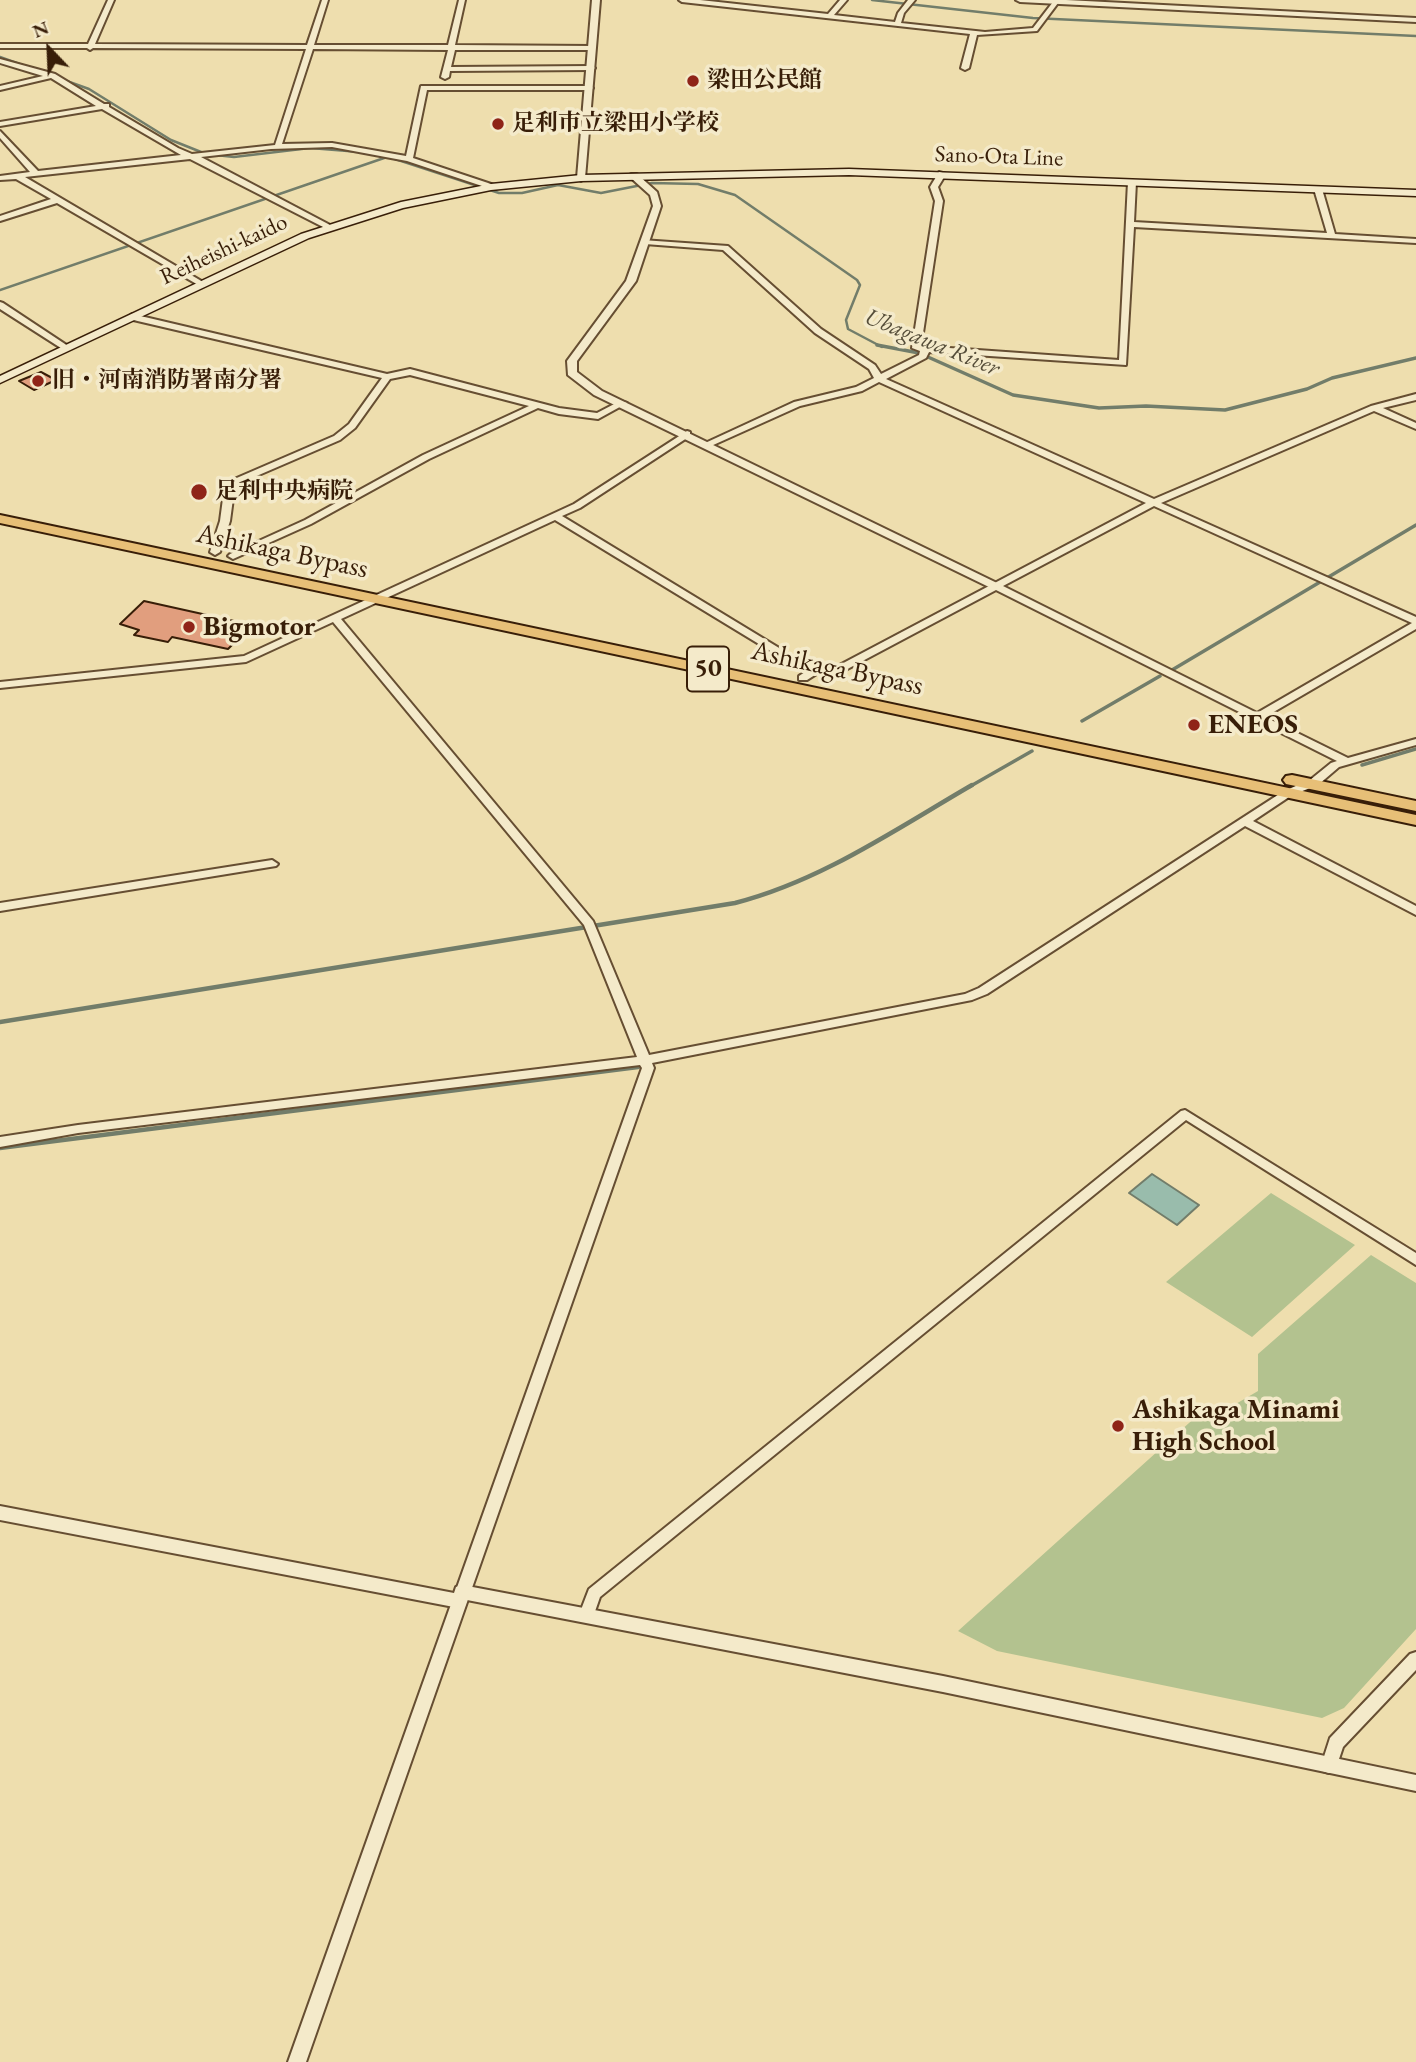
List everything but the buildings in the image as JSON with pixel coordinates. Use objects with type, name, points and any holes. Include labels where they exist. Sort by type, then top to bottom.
[{"type":"highway","name":"Ashikaga Bypass","points":[[0,507],[806,674],[1416,806]]},
{"type":"highway","name":"Ashikaga Bypass","points":[[0,519],[1416,820]]},
{"type":"main road","name":"Sano-Ota Line","points":[[581,178],[639,181],[802,172],[942,174],[1416,193]]},
{"type":"main road","name":"Reiheishi-kaido","points":[[0,380],[200,284],[327,227],[401,205],[486,188],[581,178]]},
{"type":"street","points":[[90,48],[111,0]]},
{"type":"street","points":[[278,146],[325,0]]},
{"type":"street","points":[[442,87],[462,0]]},
{"type":"street","points":[[581,178],[596,0]]},
{"type":"street","points":[[682,0],[974,33],[1035,30],[1055,3]]},
{"type":"street","points":[[829,17],[845,0]]},
{"type":"street","points":[[897,24],[901,13],[912,0]]},
{"type":"street","points":[[1020,0],[1327,13],[1416,20]]},
{"type":"street","points":[[965,68],[974,33]]},
{"type":"street","points":[[0,46],[593,48]]},
{"type":"street","points":[[0,61],[52,76],[106,106],[175,150],[199,157],[327,227]]},
{"type":"street","points":[[447,69],[591,68]]},
{"type":"street","points":[[0,88],[52,76]]},
{"type":"street","points":[[409,159],[424,88],[589,88]]},
{"type":"street","points":[[0,124],[106,106]]},
{"type":"street","points":[[0,133],[36,174]]},
{"type":"street","points":[[0,178],[278,146],[350,147],[409,159],[486,188]]},
{"type":"street","points":[[942,174],[934,187],[939,201],[916,348],[1123,363],[1132,182]]},
{"type":"street","points":[[17,176],[200,284]]},
{"type":"street","points":[[639,181],[658,201],[631,281],[579,351],[570,368],[584,385],[1346,761]]},
{"type":"street","points":[[1318,189],[1331,235]]},
{"type":"street","points":[[0,219],[57,201]]},
{"type":"street","points":[[1129,223],[1416,241]]},
{"type":"street","points":[[645,242],[725,247],[818,331],[872,367],[879,379],[1416,623]]},
{"type":"street","points":[[0,305],[67,348]]},
{"type":"street","points":[[132,317],[387,377],[410,372],[536,406],[598,416],[623,403]]},
{"type":"street","points":[[708,444],[797,404],[859,389],[923,356],[925,350]]},
{"type":"street","points":[[215,552],[225,521],[229,491],[235,482],[337,438],[352,426],[387,377]]},
{"type":"street","points":[[555,516],[806,674],[834,672],[1153,503],[1374,408],[1416,397]]},
{"type":"street","points":[[233,556],[320,516],[426,457],[536,406]]},
{"type":"street","points":[[1374,408],[1416,426]]},
{"type":"street","points":[[0,685],[246,659],[336,619],[373,598],[398,591],[594,497],[687,434]]},
{"type":"street","points":[[297,2062],[648,1068],[589,924],[336,619]]},
{"type":"street","points":[[1257,717],[1416,623]]},
{"type":"street","points":[[0,1142],[78,1129],[646,1059],[948,1001],[983,990],[1288,793],[1314,785],[1326,777],[1335,765],[1416,742]]},
{"type":"street","points":[[1246,822],[1416,911]]},
{"type":"street","points":[[0,907],[272,864]]},
{"type":"street","points":[[587,1615],[594,1593],[1185,1114],[1416,1260]]},
{"type":"street","points":[[0,1513],[460,1597],[587,1615],[943,1684],[1416,1783]]},
{"type":"street","points":[[1329,1766],[1336,1743],[1416,1659]]},
{"type":"green space","points":[[1271,1193],[1355,1245],[1252,1337],[1166,1282]]},
{"type":"green space","points":[[1371,1255],[1416,1283],[1416,1629],[1344,1708],[1322,1718],[997,1651],[958,1631],[1199,1414],[1217,1415],[1258,1391],[1258,1354]]},
{"type":"shaded area","points":[[1152,1174],[1199,1205],[1177,1225],[1129,1193]]},
{"type":"waterway","points":[[872,0],[1033,18],[1416,36]]},
{"type":"waterway","name":"Ubagawa River","points":[[0,57],[89,89],[171,140],[206,154],[234,157],[310,148],[360,152]]},
{"type":"waterway","points":[[0,290],[387,157]]},
{"type":"waterway","name":"Ubagawa River","points":[[392,158],[499,193],[522,193],[558,185],[601,193],[652,183],[698,184],[735,195],[857,280],[860,285],[846,320],[848,329],[879,345]]},
{"type":"waterway","name":"Ubagawa River","points":[[879,345],[919,353],[1013,395],[1099,408],[1146,406],[1225,410],[1307,389],[1332,378],[1416,358]]},
{"type":"waterway","points":[[1172,670],[1416,525]]},
{"type":"waterway","points":[[1082,721],[1160,676]]},
{"type":"waterway","points":[[1362,765],[1416,749]]},
{"type":"waterway","points":[[969,787],[1032,751]]},
{"type":"waterway","points":[[0,1022],[735,903],[828,868],[972,785]]},
{"type":"waterway","points":[[0,1148],[638,1067]]},
{"type":"place","name":"梁田公民館","points":[[693,81]]},
{"type":"place","name":"足利市立梁田小学校","points":[[498,124]]},
{"type":"place","name":"旧・河南消防署南分署","points":[[38,381]]},
{"type":"place","name":"足利中央病院","points":[[199,492]]},
{"type":"place","name":"Bigmotor","points":[[189,627]]},
{"type":"place","name":"ENEOS","points":[[1194,725]]},
{"type":"place","name":"Ashikaga Minami High School","points":[[1118,1426]]}]
